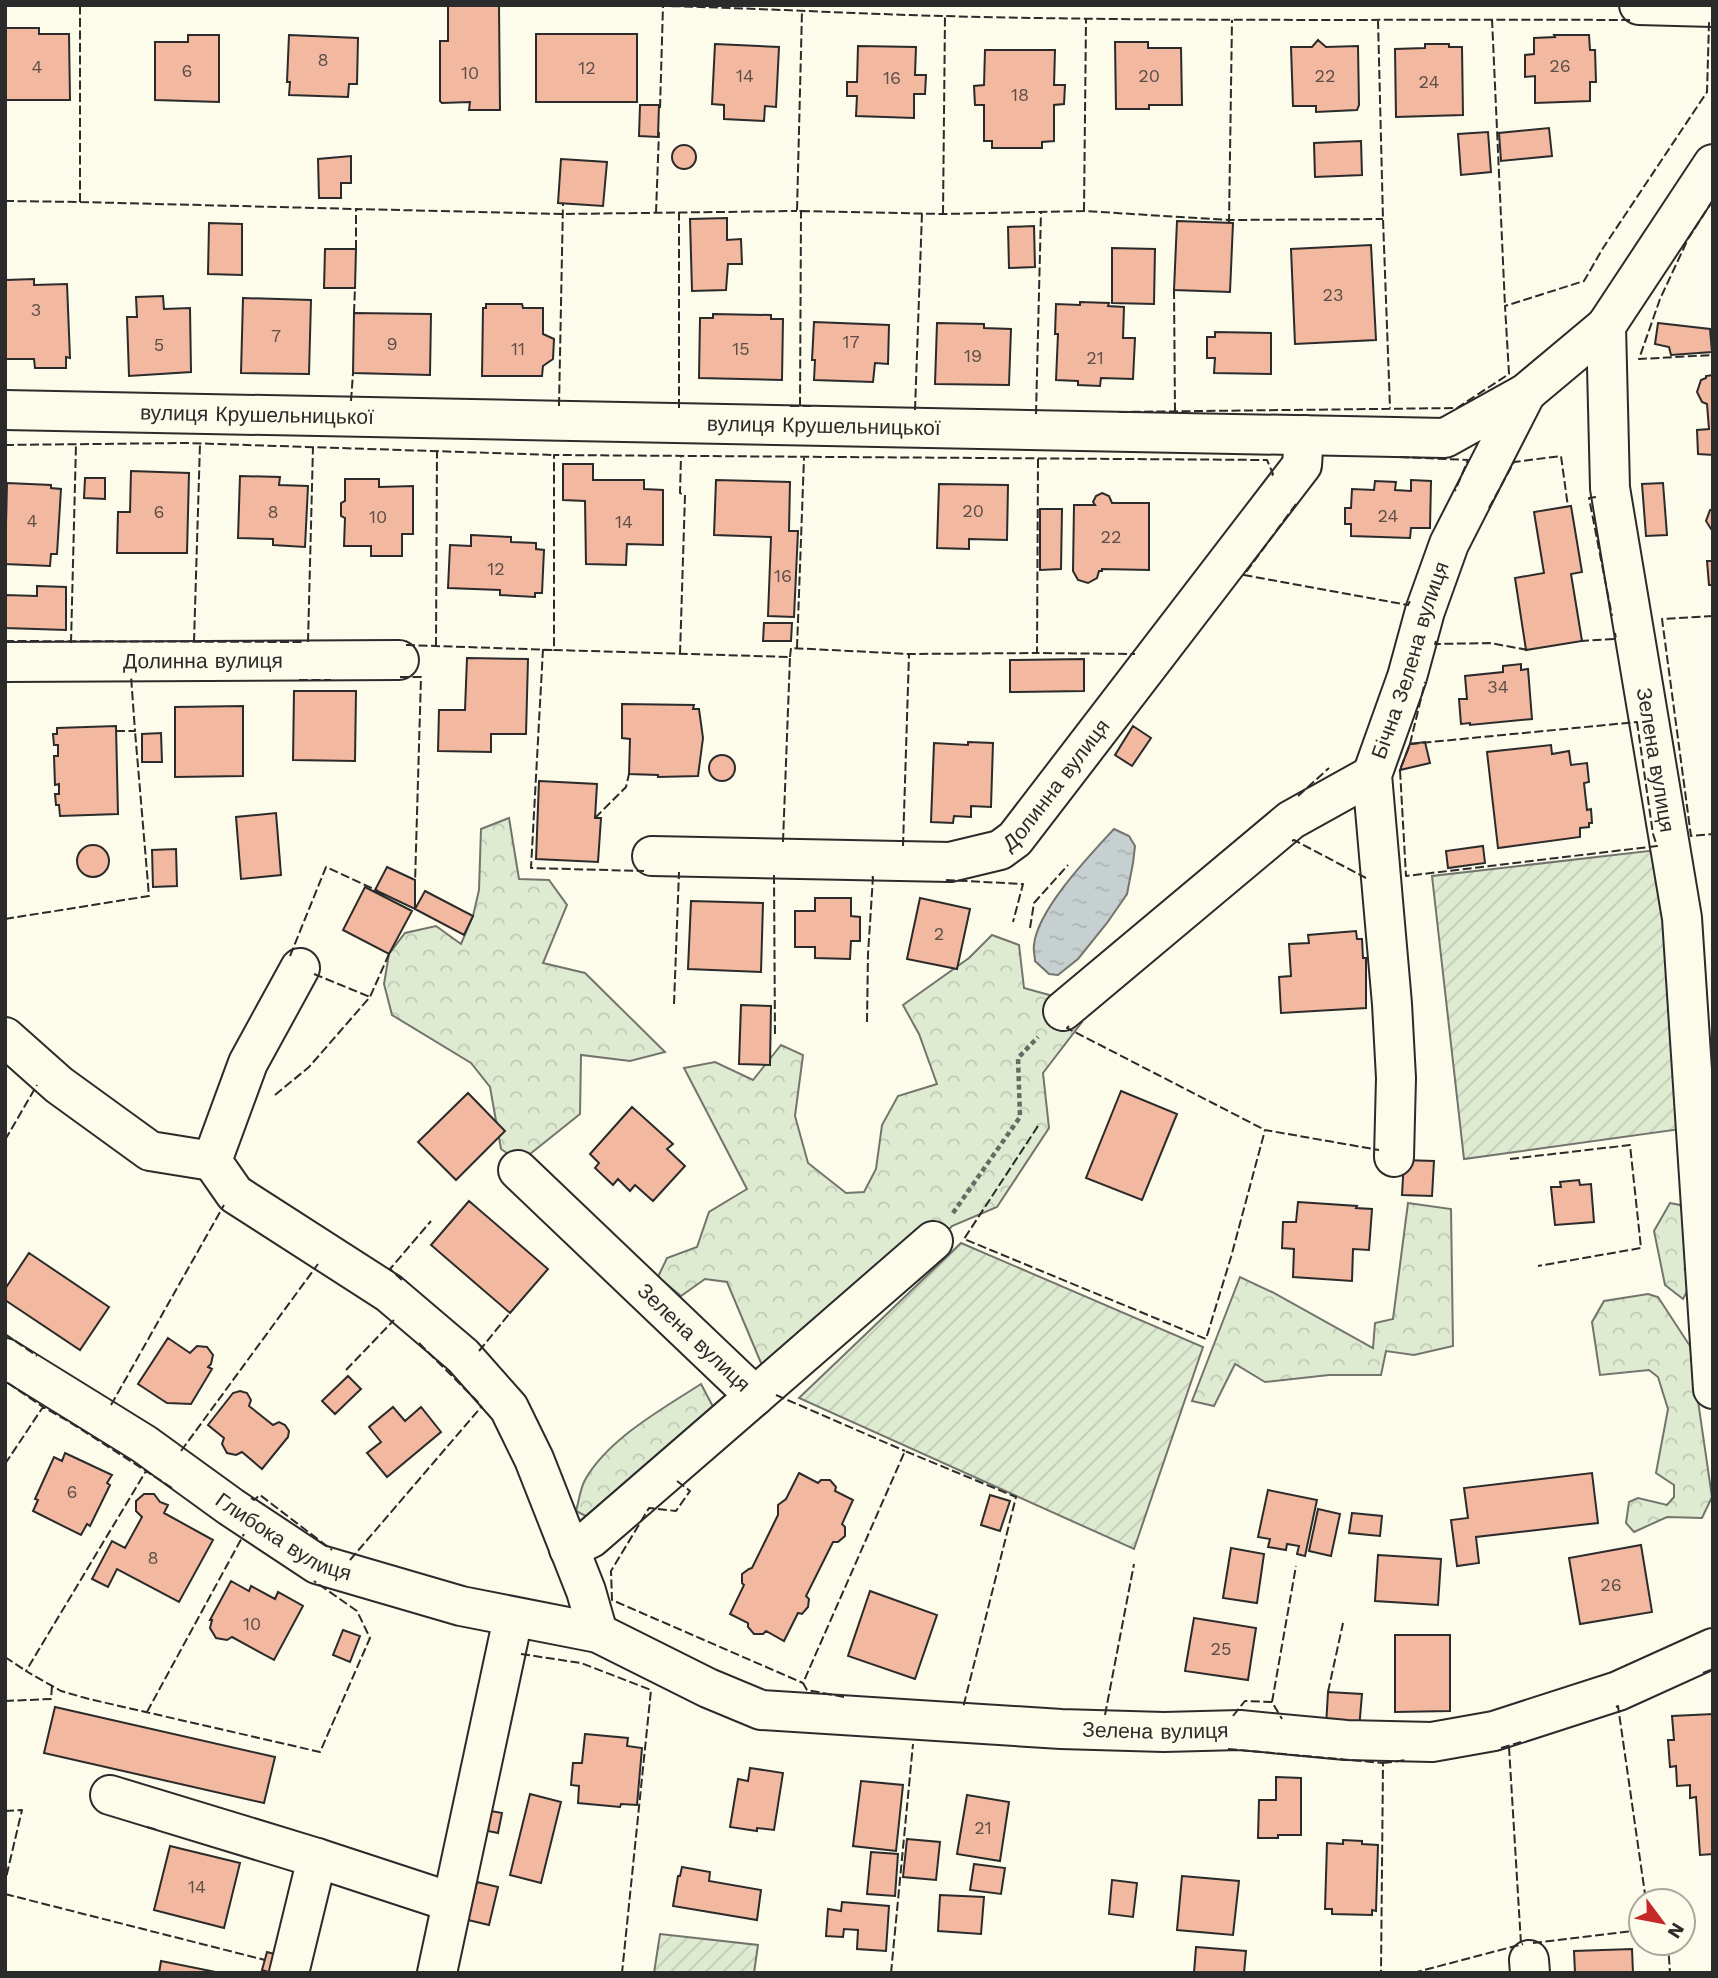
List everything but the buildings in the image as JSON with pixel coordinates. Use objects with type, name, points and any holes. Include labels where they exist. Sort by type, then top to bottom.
[{"type":"street","points":[[1639,5],[1713,7]]},
{"type":"street","points":[[1606,326],[1713,164]]},
{"type":"street","name":"вулиця Крушельницької","points":[[5,410],[1445,438],[1526,393],[1606,326]]},
{"type":"street","name":"Зелена вулиця","points":[[1606,326],[1610,488],[1682,918],[1713,1389]]},
{"type":"street","name":"Бічна Зелена вулиця","points":[[1394,1157],[1394,1041],[1372,775],[1407,677],[1425,611],[1449,544],[1526,393]]},
{"type":"street","name":"Долинна вулиця","points":[[652,856],[950,862],[1000,850],[1015,839],[1302,466],[1304,435]]},
{"type":"street","name":"Долинна вулиця","points":[[5,662],[399,660]]},
{"type":"street","points":[[1063,1011],[1292,820],[1372,775]]},
{"type":"street","points":[[212,1161],[248,1063],[300,968]]},
{"type":"street","points":[[5,1037],[59,1085],[150,1151],[212,1161],[235,1194],[389,1293],[463,1356],[509,1408],[534,1459],[586,1591],[598,1633]]},
{"type":"street","name":"Зелена вулиця","points":[[518,1170],[755,1396],[592,1538],[569,1549]]},
{"type":"street","points":[[755,1396],[933,1241]]},
{"type":"street","name":"Глибока вулиця","points":[[5,1359],[144,1444],[231,1507],[317,1564],[461,1606],[598,1633]]},
{"type":"street","points":[[437,1973],[513,1618]]},
{"type":"street","name":"Зелена вулиця","points":[[598,1633],[708,1688],[761,1710],[1061,1729],[1164,1732],[1240,1730],[1346,1740],[1432,1742],[1494,1731],[1618,1691],[1713,1648]]},
{"type":"street","points":[[110,1795],[451,1902]]},
{"type":"street","points":[[289,1973],[317,1858]]},
{"type":"path","points":[[933,1241],[1020,1117],[1018,1058],[1063,1011]]},
{"type":"green space","points":[[509,818],[519,879],[549,880],[567,905],[543,963],[585,973],[665,1052],[630,1061],[581,1055],[580,1114],[520,1162],[501,1149],[490,1087],[471,1063],[392,1015],[384,984],[389,954],[405,933],[436,926],[461,944],[473,916],[479,890],[481,829]]},
{"type":"green space","points":[[1657,850],[1681,1129],[1464,1159],[1432,876]]},
{"type":"green space","points":[[992,935],[1019,945],[1024,988],[1060,998],[1082,1022],[1043,1073],[1049,1128],[997,1207],[952,1226],[908,1277],[790,1364],[761,1363],[727,1282],[705,1279],[681,1296],[658,1277],[667,1258],[697,1247],[709,1212],[747,1189],[684,1068],[715,1062],[753,1080],[781,1045],[803,1055],[795,1116],[808,1163],[846,1193],[864,1192],[876,1169],[882,1125],[898,1096],[937,1084],[919,1034],[903,1005],[969,958]]},
{"type":"green space","points":[[1408,1203],[1451,1209],[1453,1346],[1414,1355],[1386,1351],[1381,1375],[1329,1375],[1265,1382],[1235,1364],[1214,1406],[1192,1401],[1240,1277],[1373,1348],[1375,1323],[1393,1319]]},
{"type":"green space","points":[[1670,1203],[1680,1205],[1690,1226],[1698,1271],[1683,1299],[1665,1285],[1654,1231]]},
{"type":"green space","points":[[961,1243],[1203,1347],[1134,1549],[799,1398]]},
{"type":"green space","points":[[1648,1294],[1658,1297],[1690,1346],[1712,1497],[1702,1518],[1667,1517],[1634,1532],[1626,1523],[1629,1502],[1638,1498],[1667,1505],[1674,1497],[1674,1485],[1656,1473],[1668,1409],[1658,1377],[1649,1370],[1600,1375],[1592,1322],[1604,1301]]},
{"type":"green space","points":[[701,1384],[719,1418],[603,1525],[576,1511],[585,1480],[607,1451],[637,1426]]},
{"type":"green space","points":[[660,1934],[758,1945],[754,1973],[654,1973]]},
{"type":"water","points":[[1114,829],[1129,836],[1135,846],[1127,894],[1078,959],[1058,975],[1049,974],[1035,961],[1037,931],[1066,884]]},
{"type":"fence","points":[[5,201],[80,202],[80,5]]},
{"type":"fence","points":[[345,5],[448,6]]},
{"type":"fence","points":[[499,6],[513,5]]},
{"type":"fence","points":[[609,5],[1028,18],[1630,20]]},
{"type":"fence","points":[[660,108],[663,6]]},
{"type":"fence","points":[[800,406],[801,211],[797,211],[802,11]]},
{"type":"fence","points":[[943,214],[945,16]]},
{"type":"fence","points":[[1084,211],[1086,19]]},
{"type":"fence","points":[[1492,19],[1505,306]]},
{"type":"fence","points":[[1229,223],[1232,20]]},
{"type":"fence","points":[[1378,20],[1390,408]]},
{"type":"fence","points":[[1119,412],[1457,408],[1509,374],[1505,306],[1584,281],[1707,92],[1707,23]]},
{"type":"fence","points":[[656,213],[659,132]]},
{"type":"fence","points":[[1713,200],[1688,239],[1660,299],[1639,359],[1713,355]]},
{"type":"fence","points":[[80,202],[356,209]]},
{"type":"fence","points":[[559,406],[563,203]]},
{"type":"fence","points":[[356,249],[356,209],[563,214],[797,211]]},
{"type":"fence","points":[[801,211],[943,214],[1084,211],[1229,220],[1383,219]]},
{"type":"fence","points":[[679,212],[679,408]]},
{"type":"fence","points":[[1036,414],[1041,212]]},
{"type":"fence","points":[[915,410],[922,213]]},
{"type":"fence","points":[[354,313],[355,288]]},
{"type":"fence","points":[[1174,290],[1175,411]]},
{"type":"fence","points":[[351,401],[353,373]]},
{"type":"fence","points":[[790,406],[815,406]]},
{"type":"fence","points":[[5,445],[186,443],[554,455]]},
{"type":"fence","points":[[71,643],[76,444]]},
{"type":"fence","points":[[194,642],[200,444]]},
{"type":"fence","points":[[308,642],[313,447]]},
{"type":"fence","points":[[436,646],[437,450]]},
{"type":"fence","points":[[783,842],[790,657],[554,650],[554,455],[1267,460],[1273,474],[1270,478]]},
{"type":"fence","points":[[680,654],[685,495],[680,493],[681,456]]},
{"type":"fence","points":[[1489,508],[1514,462],[1561,456],[1568,507]]},
{"type":"fence","points":[[1400,457],[1468,460],[1455,491]]},
{"type":"fence","points":[[797,648],[804,458]]},
{"type":"fence","points":[[1038,459],[1037,653],[1135,654]]},
{"type":"fence","points":[[1596,497],[1589,498],[1612,616]]},
{"type":"fence","points":[[1296,504],[1244,575],[1408,605],[1410,601]]},
{"type":"fence","points":[[1713,616],[1662,619],[1691,836],[1713,834]]},
{"type":"fence","points":[[1580,641],[1616,639],[1615,633]]},
{"type":"fence","points":[[5,641],[303,642]]},
{"type":"fence","points":[[1436,641],[1435,644],[1490,643],[1528,650]]},
{"type":"fence","points":[[406,645],[554,650]]},
{"type":"fence","points":[[790,657],[791,648],[909,654],[1037,653]]},
{"type":"fence","points":[[543,649],[531,868],[644,871]]},
{"type":"fence","points":[[903,846],[909,654]]},
{"type":"fence","points":[[116,731],[135,731],[131,676]]},
{"type":"fence","points":[[400,677],[421,677],[415,883]]},
{"type":"fence","points":[[299,680],[331,680]]},
{"type":"fence","points":[[1410,744],[1425,682]]},
{"type":"fence","points":[[1637,722],[1657,846],[1406,876],[1400,770],[1410,744],[1637,722]]},
{"type":"fence","points":[[5,919],[149,896],[135,731]]},
{"type":"fence","points":[[1298,796],[1329,768]]},
{"type":"fence","points":[[595,818],[626,787],[629,774]]},
{"type":"fence","points":[[1292,841],[1366,878]]},
{"type":"fence","points":[[1030,928],[1034,903],[1068,865]]},
{"type":"fence","points":[[290,956],[326,867],[378,891]]},
{"type":"fence","points":[[674,1004],[679,872]]},
{"type":"fence","points":[[774,875],[775,1037]]},
{"type":"fence","points":[[867,1022],[871,877]]},
{"type":"fence","points":[[946,880],[1023,884],[1013,922]]},
{"type":"fence","points":[[275,1095],[309,1067],[370,997],[389,954]]},
{"type":"fence","points":[[314,974],[370,997]]},
{"type":"fence","points":[[1069,1026],[1067,1028],[1265,1130]]},
{"type":"fence","points":[[5,1140],[37,1085]]},
{"type":"fence","points":[[1038,1126],[964,1239],[1206,1339],[1265,1130],[1379,1150]]},
{"type":"fence","points":[[1510,1159],[1630,1145],[1641,1248],[1538,1266]]},
{"type":"fence","points":[[111,1405],[224,1205]]},
{"type":"fence","points":[[402,1280],[390,1269],[431,1221]]},
{"type":"fence","points":[[181,1451],[318,1264]]},
{"type":"fence","points":[[479,1351],[510,1313]]},
{"type":"fence","points":[[346,1370],[394,1320]]},
{"type":"fence","points":[[5,1334],[37,1356]]},
{"type":"fence","points":[[419,1343],[481,1405]]},
{"type":"fence","points":[[8,1383],[43,1407]]},
{"type":"fence","points":[[776,1395],[905,1451]]},
{"type":"fence","points":[[350,1560],[482,1406]]},
{"type":"fence","points":[[5,1464],[43,1407],[146,1471]]},
{"type":"fence","points":[[844,1697],[807,1690],[803,1683],[905,1451],[1016,1497],[963,1708]]},
{"type":"fence","points":[[172,1488],[146,1471],[26,1671],[61,1691],[89,1699],[320,1752],[370,1638],[357,1611],[314,1581]]},
{"type":"fence","points":[[677,1481],[690,1491],[676,1511],[649,1508],[611,1571],[612,1600],[803,1683]]},
{"type":"fence","points":[[251,1498],[254,1500],[260,1495],[332,1550]]},
{"type":"fence","points":[[147,1712],[244,1534]]},
{"type":"fence","points":[[1105,1715],[1134,1564]]},
{"type":"fence","points":[[1272,1702],[1296,1566]]},
{"type":"fence","points":[[1328,1692],[1343,1623]]},
{"type":"fence","points":[[521,1654],[581,1663],[651,1690],[622,1973]]},
{"type":"fence","points":[[5,1657],[26,1671]]},
{"type":"fence","points":[[1703,1673],[1713,1669]]},
{"type":"fence","points":[[5,1701],[51,1699],[52,1686]]},
{"type":"fence","points":[[1233,1716],[1245,1701],[1272,1702],[1282,1719]]},
{"type":"fence","points":[[1616,1707],[1618,1706],[1644,1887]]},
{"type":"fence","points":[[1501,1748],[1521,1742]]},
{"type":"fence","points":[[891,1973],[913,1744]]},
{"type":"fence","points":[[1509,1747],[1521,1944]]},
{"type":"fence","points":[[1228,1749],[1383,1763],[1381,1973]]},
{"type":"fence","points":[[1383,1763],[1407,1760]]},
{"type":"fence","points":[[5,1811],[22,1810],[5,1882]]},
{"type":"fence","points":[[147,1827],[158,1830]]},
{"type":"fence","points":[[5,1894],[265,1960]]},
{"type":"fence","points":[[1533,1943],[1627,1932]]},
{"type":"fence","points":[[1413,1973],[1523,1944]]},
{"type":"fence","points":[[1669,1957],[1670,1973]]}]
